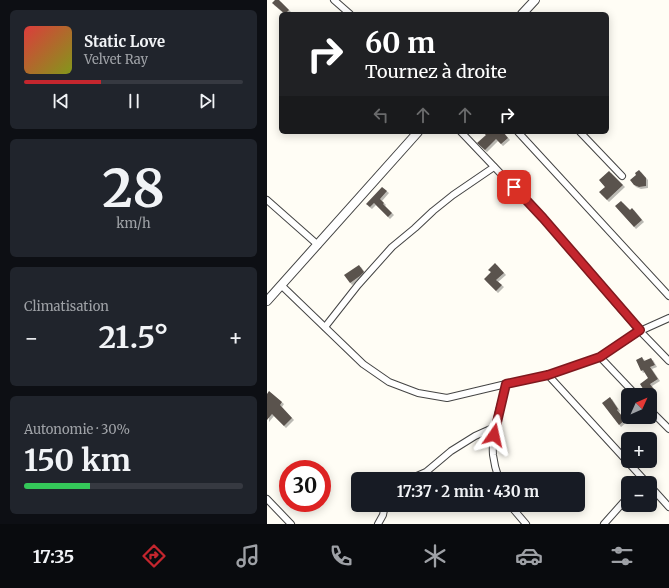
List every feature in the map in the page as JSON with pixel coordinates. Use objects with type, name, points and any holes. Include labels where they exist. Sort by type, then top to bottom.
[{"type":"street","points":[[334,0],[347,12]]},
{"type":"street","points":[[524,12],[535,0]]},
{"type":"street","points":[[267,301],[416,134]]},
{"type":"street","points":[[463,134],[543,218],[640,330],[669,361]]},
{"type":"street","points":[[520,134],[669,296]]},
{"type":"street","points":[[582,134],[622,176]]},
{"type":"street","points":[[325,327],[358,285],[392,247],[453,195],[494,167]]},
{"type":"street","points":[[267,200],[318,245]]},
{"type":"street","points":[[281,285],[363,364],[389,382],[418,393],[447,398],[548,375],[600,357],[640,330],[669,318]]},
{"type":"street","points":[[600,357],[629,388]]},
{"type":"street","points":[[548,375],[641,476]]},
{"type":"street","points":[[497,472],[493,455],[493,443],[495,427],[506,384]]},
{"type":"street","points":[[657,417],[669,429]]},
{"type":"street","points":[[426,472],[451,451],[475,436],[495,427]]},
{"type":"street","points":[[657,494],[669,507]]},
{"type":"street","points":[[267,500],[291,524]]},
{"type":"street","points":[[604,524],[621,505]]},
{"type":"street","points":[[378,524],[384,512]]},
{"type":"street","points":[[516,512],[526,524]]},
{"type":"building","points":[[275,0],[279,0],[289,10],[287,12],[283,12],[272,3]]},
{"type":"building","points":[[485,134],[505,134],[508,138],[501,144],[496,139],[485,150],[477,143],[486,135]]},
{"type":"building","points":[[639,170],[646,178],[646,186],[639,187],[634,185],[630,180]]},
{"type":"building","points":[[609,171],[623,185],[607,200],[599,192],[605,187],[599,180]]},
{"type":"building","points":[[382,187],[387,191],[380,199],[392,213],[388,217],[374,203],[370,207],[366,204]]},
{"type":"building","points":[[621,201],[630,210],[632,208],[642,220],[634,227],[615,206]]},
{"type":"building","points":[[495,263],[504,273],[496,280],[502,285],[496,291],[484,279],[491,272],[488,270]]},
{"type":"building","points":[[359,265],[364,272],[350,283],[344,275]]},
{"type":"building","points":[[642,357],[644,361],[651,358],[655,365],[650,367],[658,379],[650,384],[653,388],[643,388],[640,384],[648,378],[643,370],[641,371],[636,360]]},
{"type":"building","points":[[269,391],[282,402],[280,405],[292,418],[284,426],[272,414],[267,420],[267,394]]},
{"type":"building","points":[[610,397],[621,415],[621,423],[619,425],[602,403]]},
{"type":"route","points":[[494,435],[506,384],[548,375],[600,357],[640,330],[543,218],[514,187]]}]
